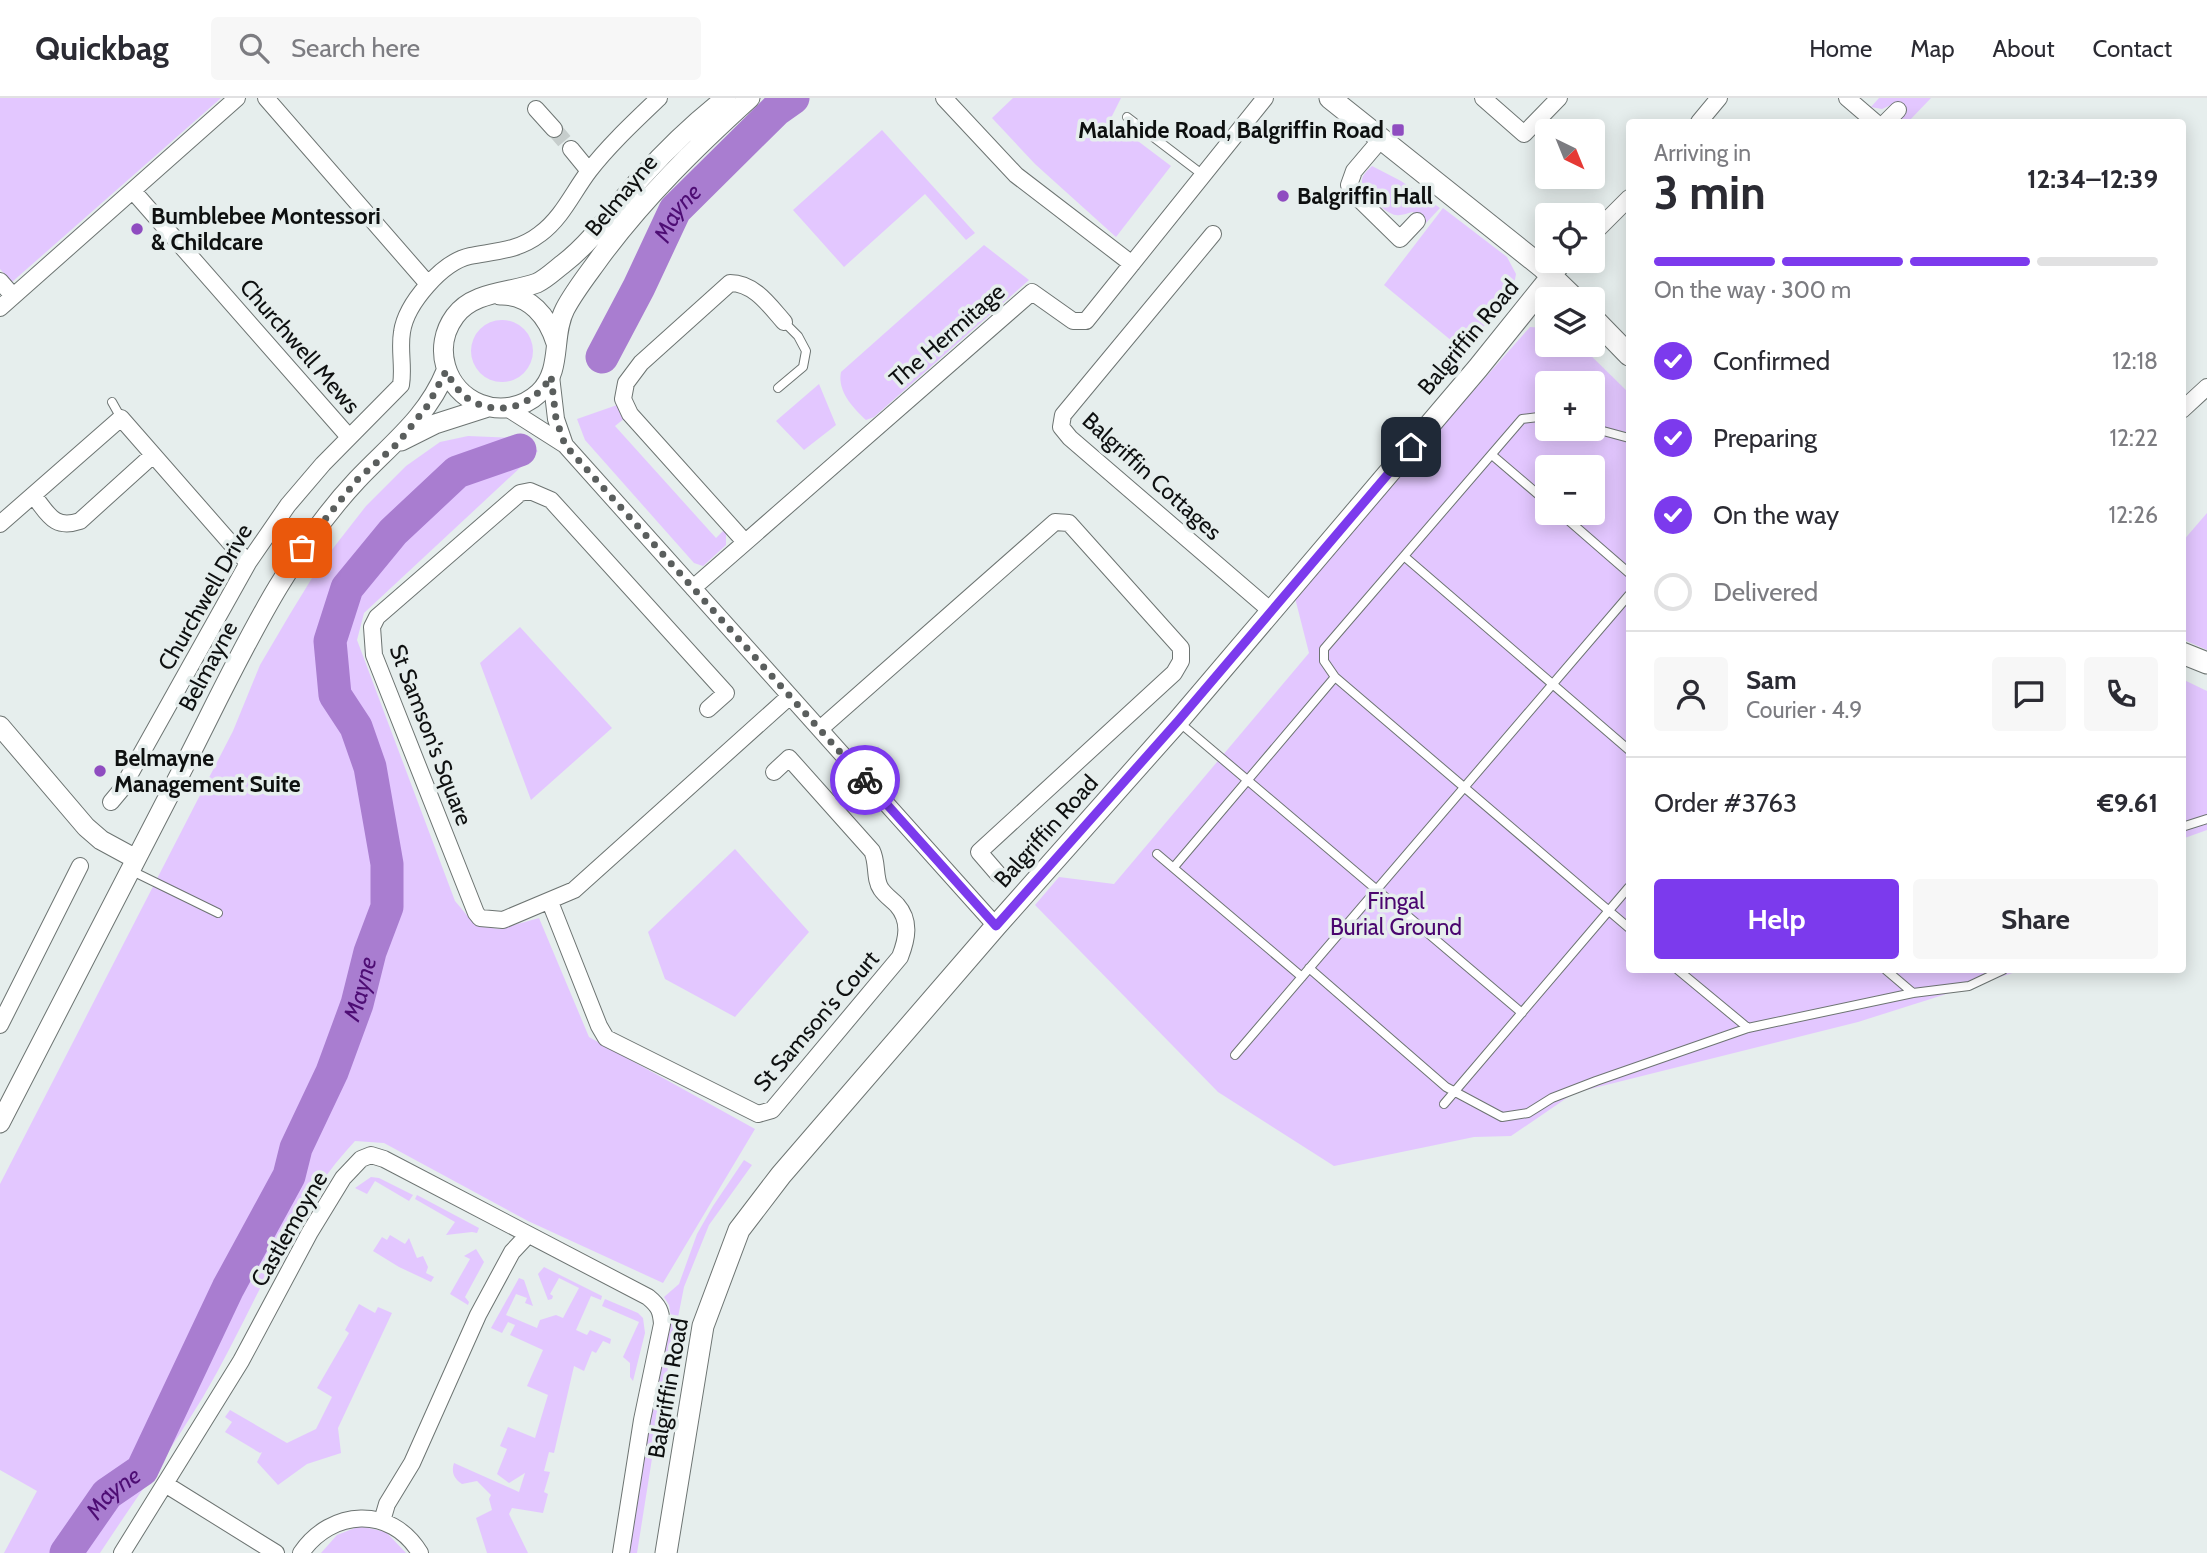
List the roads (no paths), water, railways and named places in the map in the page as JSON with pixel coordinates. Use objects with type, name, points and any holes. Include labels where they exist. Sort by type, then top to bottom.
[{"type":"main road","points":[[1330,98],[1535,251]]},
{"type":"main road","name":"Balgriffin Road","points":[[666,1553],[703,1326],[739,1230],[781,1175],[1178,721],[1556,273]]},
{"type":"main road","points":[[1605,330],[1626,352]]},
{"type":"main road","points":[[2186,655],[2207,663]]},
{"type":"street","points":[[0,308],[237,98]]},
{"type":"street","points":[[266,98],[428,284]]},
{"type":"street","name":"Churchwell Drive","points":[[111,802],[121,790],[248,563],[288,505],[323,464],[401,385],[402,328],[414,303],[428,284],[447,268],[467,257],[521,247],[542,233],[561,214],[589,171],[659,98]]},
{"type":"street","name":"Belmayne","points":[[0,1123],[233,669],[278,588],[302,548],[356,481],[398,443],[428,405],[446,371],[442,351],[446,333],[455,316],[465,307],[489,296],[539,282],[563,264],[589,241],[641,177],[696,122],[726,98]]},
{"type":"street","name":"Belmayne","points":[[398,443],[435,424],[525,403],[539,393],[551,376],[556,361],[556,343],[564,311],[626,223],[666,177],[750,98]]},
{"type":"street","points":[[944,98],[1016,175],[1132,264]]},
{"type":"street","name":"The Hermitage","points":[[693,588],[1032,292],[1073,321],[1086,321],[1265,98]]},
{"type":"street","points":[[1483,98],[1524,134],[1559,98]]},
{"type":"street","points":[[1702,119],[1719,98]]},
{"type":"street","points":[[1847,98],[1872,119]]},
{"type":"street","points":[[536,109],[554,129]]},
{"type":"street","points":[[1889,119],[1898,110]]},
{"type":"street","points":[[1382,138],[1354,171],[1349,185],[1352,192],[1400,239],[1417,220]]},
{"type":"street","points":[[570,149],[589,171]]},
{"type":"street","name":"Churchwell Mews","points":[[133,191],[349,437]]},
{"type":"street","points":[[1605,222],[1626,201]]},
{"type":"street","name":"Balgriffin Cottages","points":[[1213,234],[1063,415],[1061,426],[1070,438],[1271,611]]},
{"type":"street","points":[[0,281],[13,296]]},
{"type":"street","points":[[745,542],[630,414],[623,400],[626,383],[641,363],[730,283],[741,283],[755,291],[784,321]]},
{"type":"street","points":[[489,296],[507,295],[525,300],[540,311],[551,326],[556,343]]},
{"type":"street","points":[[446,371],[456,388],[470,400],[498,408],[565,445],[996,926]]},
{"type":"street","points":[[551,376],[556,419],[565,445]]},
{"type":"street","points":[[2186,406],[2207,387]]},
{"type":"street","points":[[0,524],[121,418],[248,563]]},
{"type":"street","points":[[33,495],[57,523],[67,525],[80,521],[153,455]]},
{"type":"street","name":"St Samson's Square","points":[[550,902],[503,920],[480,918],[476,914],[374,654],[372,626],[377,617],[520,493],[530,491],[551,500],[726,693],[708,709]]},
{"type":"street","points":[[820,729],[1055,522],[1069,523],[1181,648],[1181,661],[1174,673],[979,852],[998,874]]},
{"type":"street","points":[[550,902],[574,890],[790,696]]},
{"type":"street","points":[[0,726],[86,827],[133,864]]},
{"type":"street","name":"St Samson's Court","points":[[550,902],[601,1033],[606,1038],[758,1114],[772,1110],[901,957],[908,932],[900,908],[880,888],[872,851],[789,758],[774,772]]},
{"type":"street","points":[[0,1025],[80,866]]},
{"type":"street","name":"Castlemoyne","points":[[122,1553],[241,1362],[310,1232],[343,1178],[361,1159],[371,1156],[384,1159],[648,1297],[661,1311],[662,1324],[642,1420],[621,1553]]},
{"type":"street","points":[[382,1521],[387,1504],[412,1463],[478,1315],[512,1252],[527,1236]]},
{"type":"street","points":[[165,1484],[276,1553]]},
{"type":"street","points":[[301,1553],[312,1539],[330,1525],[352,1518],[382,1521],[396,1527],[414,1542],[420,1553]]},
{"type":"lane","points":[[1127,117],[1203,175]]},
{"type":"lane","points":[[778,388],[803,367],[806,351],[798,336],[784,321]]},
{"type":"lane","points":[[112,402],[121,418]]},
{"type":"lane","points":[[1535,417],[1522,419],[1324,649],[1324,661],[1335,677],[1626,925]]},
{"type":"lane","points":[[1605,432],[1626,437]]},
{"type":"lane","points":[[1492,455],[1535,492]]},
{"type":"lane","points":[[1574,525],[1626,570]]},
{"type":"lane","points":[[1405,557],[1626,747]]},
{"type":"lane","points":[[1235,1055],[1626,599]]},
{"type":"lane","points":[[1174,867],[1335,677]]},
{"type":"lane","points":[[1178,721],[1522,1013]]},
{"type":"lane","points":[[2186,826],[2207,819]]},
{"type":"lane","points":[[1157,854],[1302,977]]},
{"type":"lane","points":[[133,864],[218,913]]},
{"type":"lane","points":[[1444,1104],[1626,891]]},
{"type":"lane","points":[[1309,968],[1446,1087],[1502,1117],[1528,1113],[1552,1098],[1585,1085],[1748,1028],[1913,993],[1969,986],[1997,973]]},
{"type":"lane","points":[[1682,973],[1748,1028]]},
{"type":"lane","points":[[1890,973],[1913,993]]},
{"type":"waterway","name":"Mayne","points":[[602,357],[675,210],[776,110],[793,98]]},
{"type":"waterway","name":"Mayne","points":[[66,1553],[107,1494],[142,1470],[228,1288],[289,1176],[296,1148],[332,1072],[357,1004],[370,952],[387,907],[387,864],[370,767],[356,727],[335,695],[330,641],[347,588],[393,532],[457,472],[520,450]]},
{"type":"tunnel","points":[[554,129],[571,149]]},
{"type":"place","name":"Malahide Road, Balgriffin Road","points":[[1398,130]]},
{"type":"place","name":"Balgriffin Hall","points":[[1283,196]]},
{"type":"place","name":"Bumblebee Montessori & Childcare","points":[[137,229]]},
{"type":"place","name":"Belmayne Management Suite","points":[[100,771]]},
{"type":"park label","name":"Fingal Burial Ground","points":[[1396,914]]}]
